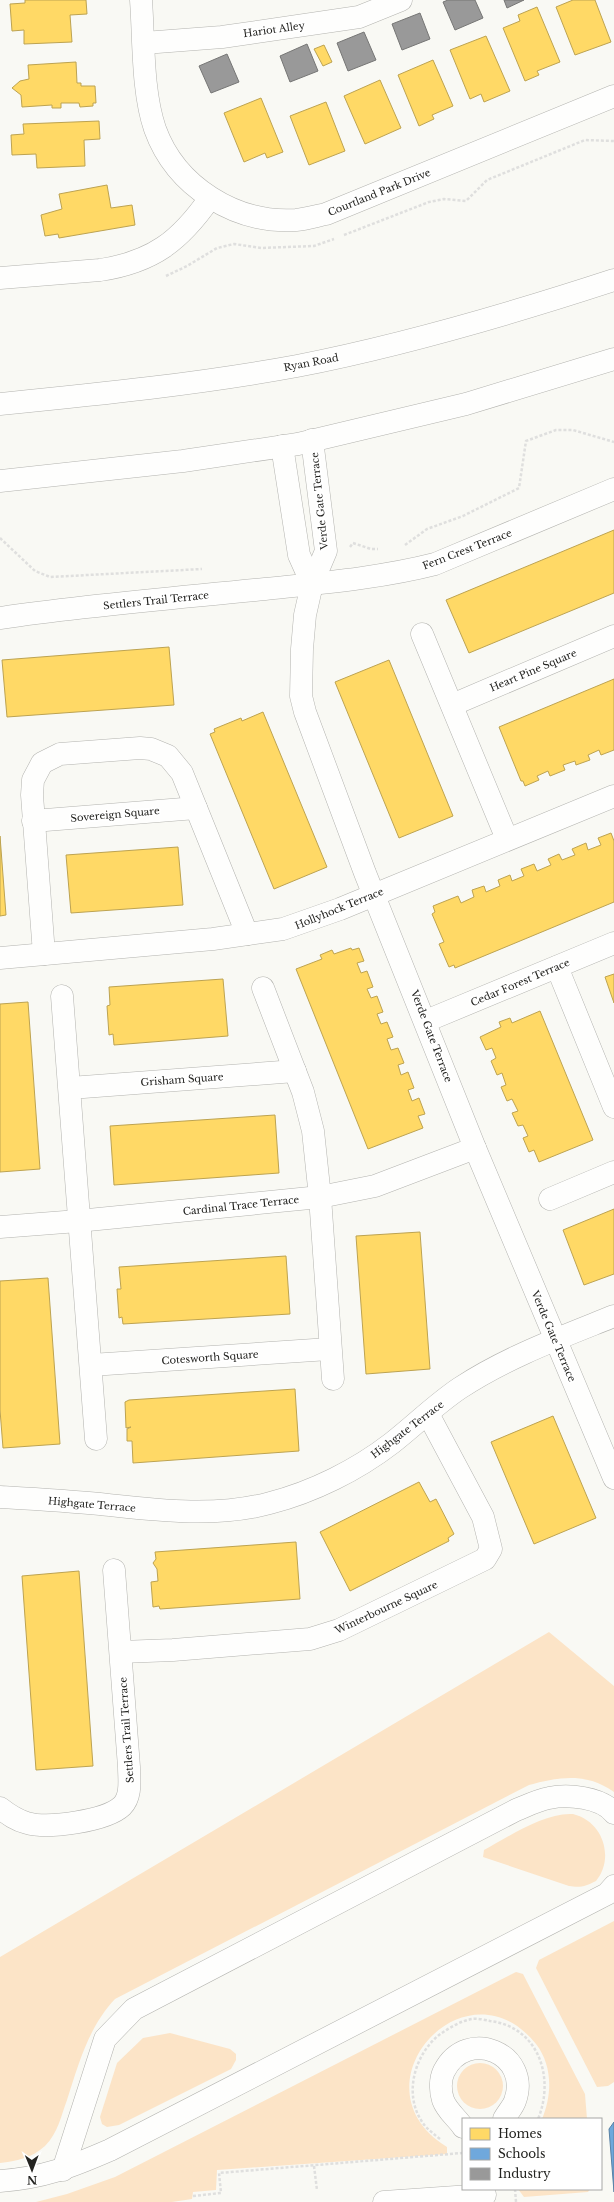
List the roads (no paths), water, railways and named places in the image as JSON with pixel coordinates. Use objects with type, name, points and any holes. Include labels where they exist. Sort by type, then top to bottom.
[{"type":"street","name":"Courtland Park Drive","points":[[141,0],[148,99],[155,130],[169,157],[189,181],[210,198],[237,212],[267,219],[297,220],[326,214],[614,96]]},
{"type":"street","name":"Hariot Alley","points":[[144,43],[222,37],[359,17],[401,0]]},
{"type":"street","points":[[0,278],[100,270],[144,259],[170,243],[192,224],[210,198]]},
{"type":"street","name":"Ryan Road","points":[[0,404],[137,390],[298,365],[414,340],[518,312],[614,280]]},
{"type":"street","points":[[0,481],[183,461],[282,446],[466,404],[614,359]]},
{"type":"street","name":"Verde Gate Terrace","points":[[312,440],[326,551],[312,584],[305,616],[302,649],[301,696],[304,712],[374,895],[426,1021],[475,1148],[614,1478]]},
{"type":"street","points":[[282,446],[299,555],[312,584]]},
{"type":"street","name":"Fern Crest Terrace","points":[[312,584],[416,569],[435,564],[614,489]]},
{"type":"street","name":"Settlers Trail Terrace","points":[[0,618],[105,605],[312,584]]},
{"type":"street","points":[[422,634],[507,839]]},
{"type":"street","name":"Heart Pine Square","points":[[452,705],[614,636]]},
{"type":"street","points":[[44,954],[32,795],[34,776],[42,763],[60,754],[140,748],[161,752],[175,763],[182,773],[247,934]]},
{"type":"street","name":"Hollyhock Terrace","points":[[0,958],[247,934],[301,924],[614,796]]},
{"type":"street","name":"Sovereign Square","points":[[33,821],[196,808]]},
{"type":"street","name":"Cedar Forest Terrace","points":[[426,1021],[614,943]]},
{"type":"street","points":[[557,967],[614,1107]]},
{"type":"street","points":[[264,988],[310,1112],[320,1197],[329,1349],[333,1379]]},
{"type":"street","points":[[62,996],[70,1088],[78,1221],[96,1439]]},
{"type":"street","name":"Grisham Square","points":[[70,1088],[295,1071]]},
{"type":"street","name":"Cardinal Trace Terrace","points":[[0,1227],[78,1221],[320,1197],[375,1186],[475,1148]]},
{"type":"street","points":[[550,1199],[614,1172]]},
{"type":"street","name":"Highgate Terrace","points":[[0,1497],[167,1511],[239,1508],[269,1504],[302,1493],[339,1476],[390,1444],[458,1389],[477,1377],[556,1340],[614,1316]]},
{"type":"street","name":"Cotesworth Square","points":[[91,1364],[329,1349]]},
{"type":"street","name":"Winterbourne Square","points":[[121,1652],[196,1649],[310,1639],[339,1630],[485,1559],[491,1549],[483,1517],[428,1414]]},
{"type":"street","name":"Settlers Trail Terrace","points":[[0,1808],[11,1818],[28,1824],[59,1824],[88,1820],[109,1815],[123,1805],[130,1790],[114,1570]]},
{"type":"street","points":[[63,2170],[105,2039],[134,2009],[516,1810],[548,1798],[581,1797],[609,1807],[614,1813]]},
{"type":"street","points":[[0,2181],[27,2179],[63,2170],[110,2150],[612,1892]]},
{"type":"street","points":[[462,2126],[443,2101],[440,2088],[442,2075],[448,2063],[458,2054],[470,2049],[482,2048],[494,2051],[504,2057],[512,2067],[517,2078],[518,2090],[515,2102],[505,2118]]},
{"type":"street","points":[[384,2202],[485,2195]]}]
